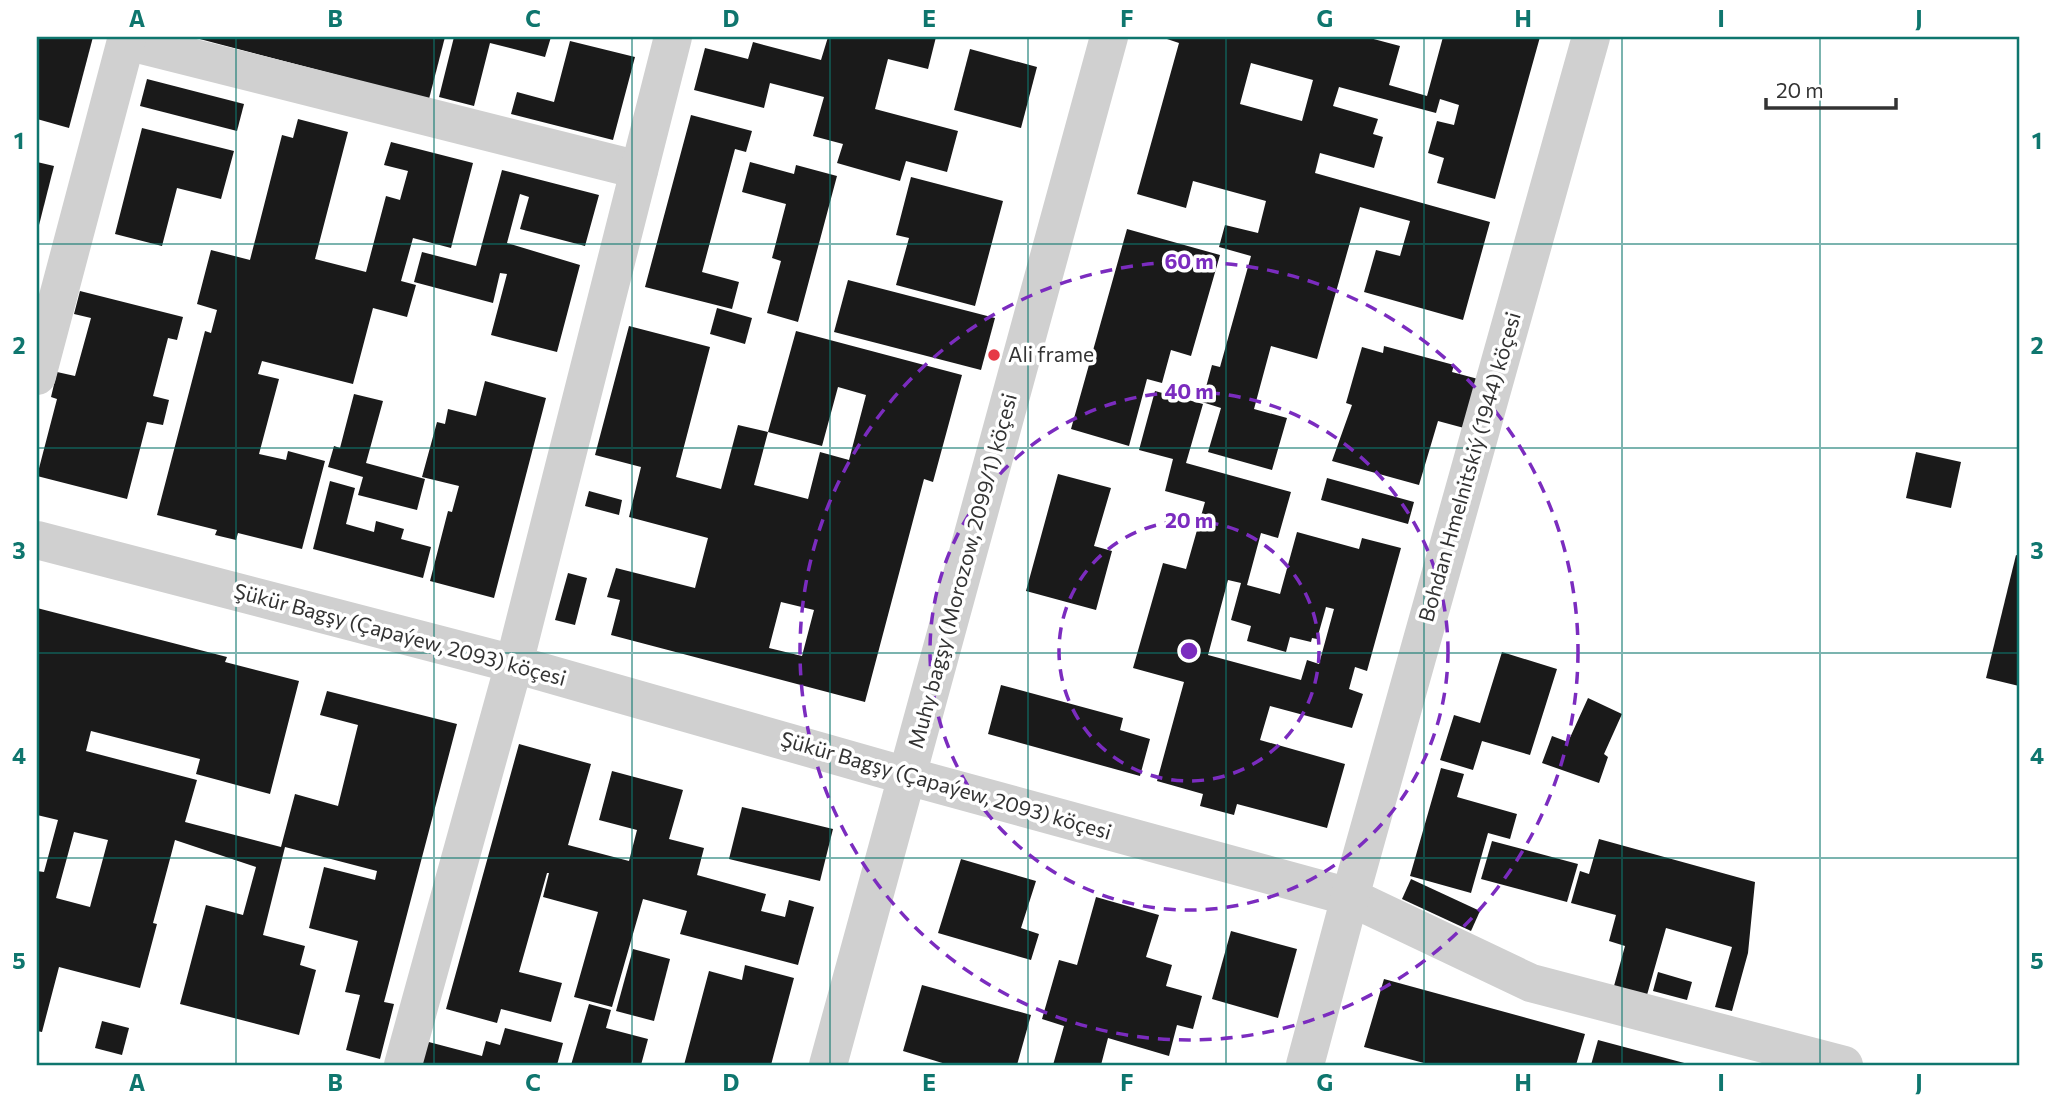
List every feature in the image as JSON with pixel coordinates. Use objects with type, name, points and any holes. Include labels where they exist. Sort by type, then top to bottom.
[{"type":"street","points":[[403,1065],[514,664],[673,37]]},
{"type":"street","name":"Muhy bagşy (Morozow, 2099/1) köçesi","points":[[828,1065],[1109,37]]},
{"type":"street","name":"Bohdan Hmelnitskiý (1944) köçesi","points":[[1306,1065],[1350,897],[1591,37]]},
{"type":"street","points":[[37,376],[127,39],[639,170]]},
{"type":"street","name":"Şükür Bagşy (Çapaýew, 2093) köçesi","points":[[37,540],[514,664],[907,776],[1350,897],[1531,983],[1752,1053],[1844,1065]]},
{"type":"building","points":[[37,37],[93,37],[69,128],[37,119]]},
{"type":"building","points":[[192,37],[445,37],[429,99]]},
{"type":"building","points":[[454,37],[551,37],[545,57],[490,43],[474,106],[439,97]]},
{"type":"building","points":[[828,37],[936,37],[928,69],[888,59],[875,109],[958,131],[947,172],[906,161],[900,181],[837,163],[843,144],[813,136],[824,97],[770,83],[764,108],[694,90],[705,48],[748,59],[753,42],[821,60]]},
{"type":"building","points":[[1161,37],[1366,37],[1400,46],[1389,85],[1427,96],[1443,37],[1540,37],[1495,199],[1437,183],[1444,158],[1428,153],[1437,121],[1454,125],[1459,105],[1440,99],[1436,113],[1339,87],[1333,106],[1378,119],[1373,134],[1383,137],[1374,168],[1320,153],[1315,173],[1490,222],[1463,320],[1364,292],[1376,250],[1400,256],[1410,221],[1360,207],[1317,359],[1271,346],[1254,409],[1287,418],[1272,470],[1208,452],[1221,408],[1202,402],[1212,365],[1220,367],[1251,256],[1219,247],[1225,225],[1258,233],[1266,201],[1193,181],[1186,208],[1137,194],[1179,43]],"holes":[[[1251,63],[1313,80],[1302,121],[1240,104]]]},
{"type":"building","points":[[570,41],[635,57],[613,140],[511,114],[517,92],[554,102]]},
{"type":"building","points":[[970,49],[1037,67],[1021,128],[954,110]]},
{"type":"building","points":[[147,79],[244,104],[237,131],[140,106]]},
{"type":"building","points":[[691,115],[752,131],[746,152],[735,149],[702,272],[739,282],[732,309],[645,287]]},
{"type":"building","points":[[298,119],[348,132],[315,259],[366,272],[386,196],[400,200],[408,171],[384,165],[391,142],[473,163],[451,248],[413,238],[401,281],[416,285],[407,317],[373,308],[353,384],[262,361],[258,374],[279,379],[259,454],[286,460],[288,451],[325,461],[302,549],[238,533],[236,540],[215,535],[217,530],[157,515],[205,331],[211,333],[217,310],[197,304],[211,250],[250,260],[282,135],[293,138]]},
{"type":"building","points":[[142,128],[234,151],[221,199],[177,188],[162,246],[115,234]]},
{"type":"building","points":[[37,162],[54,166],[38,229],[37,229]]},
{"type":"building","points":[[750,162],[794,174],[796,165],[837,176],[798,322],[767,313],[781,261],[772,258],[786,204],[742,192]]},
{"type":"building","points":[[502,170],[599,195],[585,246],[520,229],[529,197],[520,194],[507,243],[580,265],[557,352],[491,335],[507,274],[500,273],[493,303],[414,282],[422,252],[476,266]]},
{"type":"building","points":[[911,177],[1003,201],[975,306],[896,285],[909,238],[896,235]]},
{"type":"building","points":[[1127,229],[1220,255],[1191,356],[1171,350],[1162,383],[1147,379],[1129,446],[1071,429]]},
{"type":"building","points":[[848,280],[995,318],[981,370],[834,332]]},
{"type":"building","points":[[80,291],[183,317],[177,340],[168,338],[153,396],[169,400],[163,425],[147,422],[127,499],[37,476],[57,399],[51,397],[57,372],[75,376],[91,318],[74,314]]},
{"type":"building","points":[[717,308],[752,318],[745,344],[710,334]]},
{"type":"building","points":[[629,326],[710,347],[676,477],[721,489],[738,425],[768,432],[796,331],[962,375],[933,482],[924,479],[865,702],[611,635],[620,600],[607,597],[616,568],[695,588],[708,538],[629,517],[641,467],[595,455]],"holes":[[[838,387],[866,395],[849,460],[820,452],[808,499],[754,485],[768,432],[822,446]],[[781,602],[814,610],[802,656],[769,648]]]},
{"type":"building","points":[[1384,346],[1454,365],[1452,372],[1478,379],[1464,428],[1438,421],[1419,485],[1332,461],[1352,405],[1346,403],[1362,347],[1383,353]]},
{"type":"building","points":[[485,381],[546,398],[494,598],[430,581],[448,511],[452,512],[459,486],[422,477],[437,422],[445,424],[448,409],[476,416]]},
{"type":"building","points":[[1155,391],[1203,404],[1186,463],[1291,492],[1278,538],[1261,533],[1247,585],[1280,594],[1297,532],[1359,549],[1362,538],[1401,548],[1367,671],[1355,667],[1349,689],[1363,694],[1352,728],[1270,706],[1260,740],[1345,764],[1327,828],[1237,804],[1234,815],[1200,806],[1203,794],[1157,781],[1184,682],[1133,668],[1163,563],[1186,569],[1205,502],[1165,491],[1173,459],[1139,450]],"holes":[[[1228,580],[1241,583],[1231,620],[1251,626],[1247,641],[1286,652],[1290,637],[1311,642],[1312,638],[1317,639],[1326,607],[1334,609],[1319,664],[1307,660],[1301,680],[1208,655]]]},
{"type":"building","points":[[354,394],[383,401],[366,463],[425,479],[417,510],[358,495],[363,477],[328,467],[334,446],[340,448]]},
{"type":"building","points":[[1916,452],[1961,462],[1951,508],[1906,498]]},
{"type":"building","points":[[1058,474],[1111,488],[1094,546],[1112,551],[1096,610],[1026,591]]},
{"type":"building","points":[[1327,478],[1414,502],[1408,524],[1321,500]]},
{"type":"building","points":[[330,481],[355,488],[346,524],[374,532],[376,521],[404,529],[401,539],[431,547],[423,578],[313,549]]},
{"type":"building","points":[[589,491],[622,500],[619,515],[585,506]]},
{"type":"building","points":[[2016,555],[2019,556],[2019,686],[1986,678]]},
{"type":"building","points":[[568,573],[587,578],[575,625],[555,620]]},
{"type":"building","points":[[37,608],[227,657],[225,662],[299,681],[270,794],[196,774],[200,759],[91,731],[86,751],[197,780],[185,822],[281,847],[295,794],[338,806],[358,725],[320,715],[327,691],[457,724],[384,1002],[394,1004],[380,1059],[346,1050],[360,995],[345,992],[358,941],[309,928],[324,867],[375,880],[377,871],[285,847],[263,935],[305,946],[300,965],[316,970],[299,1035],[180,1004],[206,905],[243,915],[256,867],[175,840],[153,923],[157,924],[140,988],[59,967],[42,1032],[37,1031],[37,871],[44,872],[58,820],[37,815]],"holes":[[[74,832],[108,840],[90,907],[56,898]]]},
{"type":"building","points":[[1502,652],[1557,669],[1530,755],[1482,741],[1473,770],[1440,760],[1454,715],[1480,723]]},
{"type":"building","points":[[1001,685],[1123,718],[1120,730],[1150,739],[1140,776],[988,734]]},
{"type":"building","points":[[1588,698],[1622,714],[1604,754],[1608,757],[1599,783],[1542,763],[1552,736],[1568,742]]},
{"type":"building","points":[[519,744],[591,764],[568,845],[629,861],[637,830],[599,820],[612,771],[683,790],[669,839],[704,848],[697,875],[766,894],[761,911],[785,917],[789,900],[814,907],[798,965],[680,934],[687,911],[643,899],[612,1007],[574,997],[598,912],[543,897],[547,873],[519,972],[562,983],[551,1022],[501,1009],[497,1023],[446,1009]]},
{"type":"building","points":[[1441,768],[1464,774],[1457,797],[1517,814],[1510,839],[1488,833],[1471,893],[1410,876]]},
{"type":"building","points":[[742,807],[833,829],[820,881],[729,859]]},
{"type":"building","points":[[1599,839],[1755,882],[1748,953],[1732,1011],[1715,1007],[1732,947],[1666,928],[1647,995],[1614,986],[1625,946],[1609,941],[1616,915],[1571,903],[1580,871],[1589,874]]},
{"type":"building","points":[[1492,841],[1578,864],[1567,902],[1481,879]]},
{"type":"building","points":[[961,859],[1036,881],[1021,928],[1039,934],[1031,960],[938,933]]},
{"type":"building","points":[[1411,879],[1480,911],[1471,931],[1402,899]]},
{"type":"building","points":[[1096,897],[1159,915],[1146,957],[1172,965],[1166,986],[1202,996],[1193,1029],[1177,1025],[1169,1056],[1108,1038],[1101,1065],[1053,1065],[1064,1026],[1042,1019],[1059,960],[1077,965]]},
{"type":"building","points":[[1231,931],[1297,949],[1278,1018],[1212,999]]},
{"type":"building","points":[[633,949],[670,959],[654,1021],[616,1011]]},
{"type":"building","points":[[745,965],[794,978],[771,1065],[684,1065],[709,971],[742,980]]},
{"type":"building","points":[[1658,972],[1692,982],[1687,1000],[1653,991]]},
{"type":"building","points":[[1384,979],[1585,1034],[1576,1065],[1423,1065],[1424,1063],[1364,1047]]},
{"type":"building","points":[[922,985],[1031,1015],[1017,1065],[949,1065],[903,1051]]},
{"type":"building","points":[[589,1004],[611,1010],[606,1028],[648,1039],[641,1065],[571,1065]]},
{"type":"building","points":[[102,1021],[129,1028],[122,1055],[95,1048]]},
{"type":"building","points":[[505,1028],[563,1043],[557,1065],[418,1065],[425,1041],[482,1056],[486,1041],[500,1045]]},
{"type":"building","points":[[1598,1040],[1688,1064],[1688,1065],[1591,1065]]},
{"type":"place","name":"Ali frame","points":[[994,355]]}]
